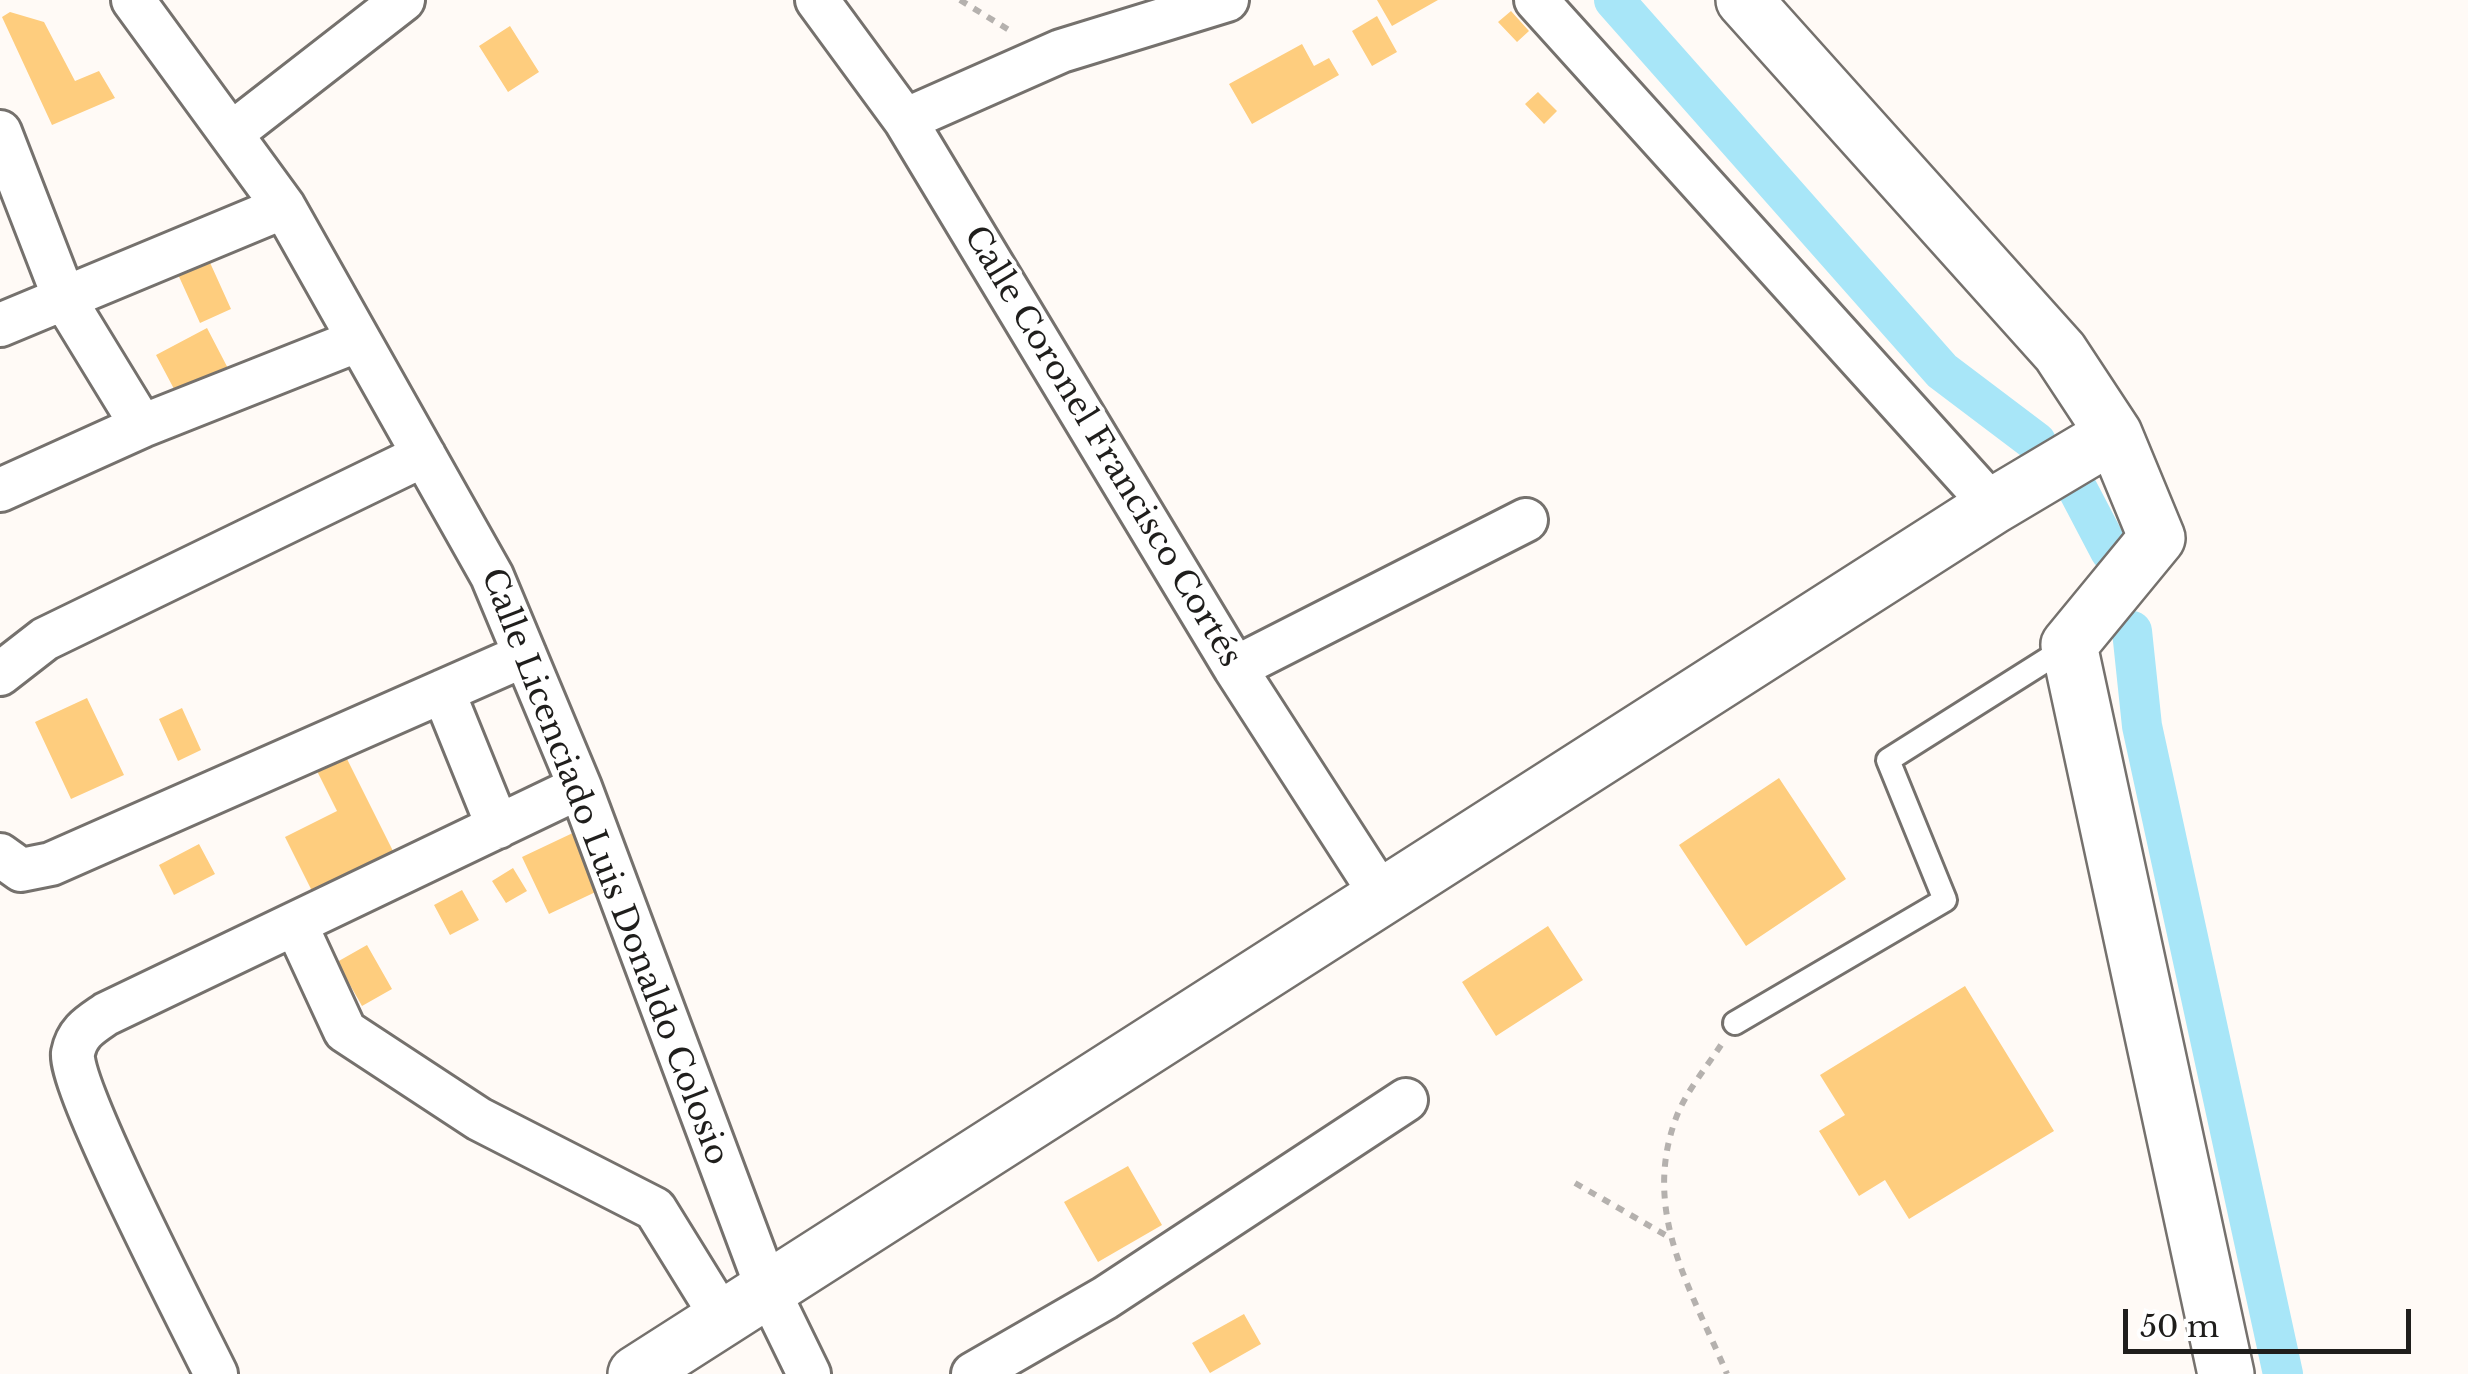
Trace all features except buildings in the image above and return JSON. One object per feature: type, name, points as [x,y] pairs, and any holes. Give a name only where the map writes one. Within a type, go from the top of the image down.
[{"type":"street","name":"Calle Licenciado Luis Donaldo Colosio","points":[[133,0],[284,207],[492,576],[580,787],[767,1288],[809,1374]]},
{"type":"street","points":[[232,133],[402,0]]},
{"type":"street","name":"Calle Coronel Francisco Cortés","points":[[818,0],[904,120],[1235,668],[1382,896]]},
{"type":"street","points":[[904,120],[1062,51],[1227,0]]},
{"type":"street","points":[[1536,0],[1993,506]]},
{"type":"street","points":[[1744,0],[2060,352],[2114,434],[2156,538],[2070,645],[2226,1374]]},
{"type":"street","points":[[0,132],[65,300],[142,426]]},
{"type":"street","points":[[0,325],[284,207]]},
{"type":"street","points":[[0,490],[142,426],[359,340]]},
{"type":"street","points":[[636,1374],[1993,506],[2114,434]]},
{"type":"street","points":[[0,674],[45,639],[424,455]]},
{"type":"street","points":[[1235,668],[1526,520]]},
{"type":"street","points":[[0,855],[21,870],[51,864],[525,654]]},
{"type":"street","points":[[443,690],[498,827]]},
{"type":"street","points":[[216,1374],[94,1121],[72,1057],[81,1030],[106,1014],[580,787]]},
{"type":"street","points":[[296,925],[346,1031],[479,1119],[655,1210],[723,1319]]},
{"type":"street","points":[[972,1374],[1105,1298],[1406,1100]]},
{"type":"lane","points":[[1735,1023],[1944,900],[1888,760],[2070,645]]},
{"type":"path","points":[[1728,1374],[1668,1237],[1662,1171],[1677,1114],[1735,1023]]},
{"type":"path","points":[[1574,1183],[1668,1237]]},
{"type":"waterway","points":[[1614,0],[1942,371],[2036,442]]},
{"type":"waterway","points":[[2078,490],[2110,551]]},
{"type":"waterway","points":[[2132,631],[2142,726],[2283,1374]]}]
